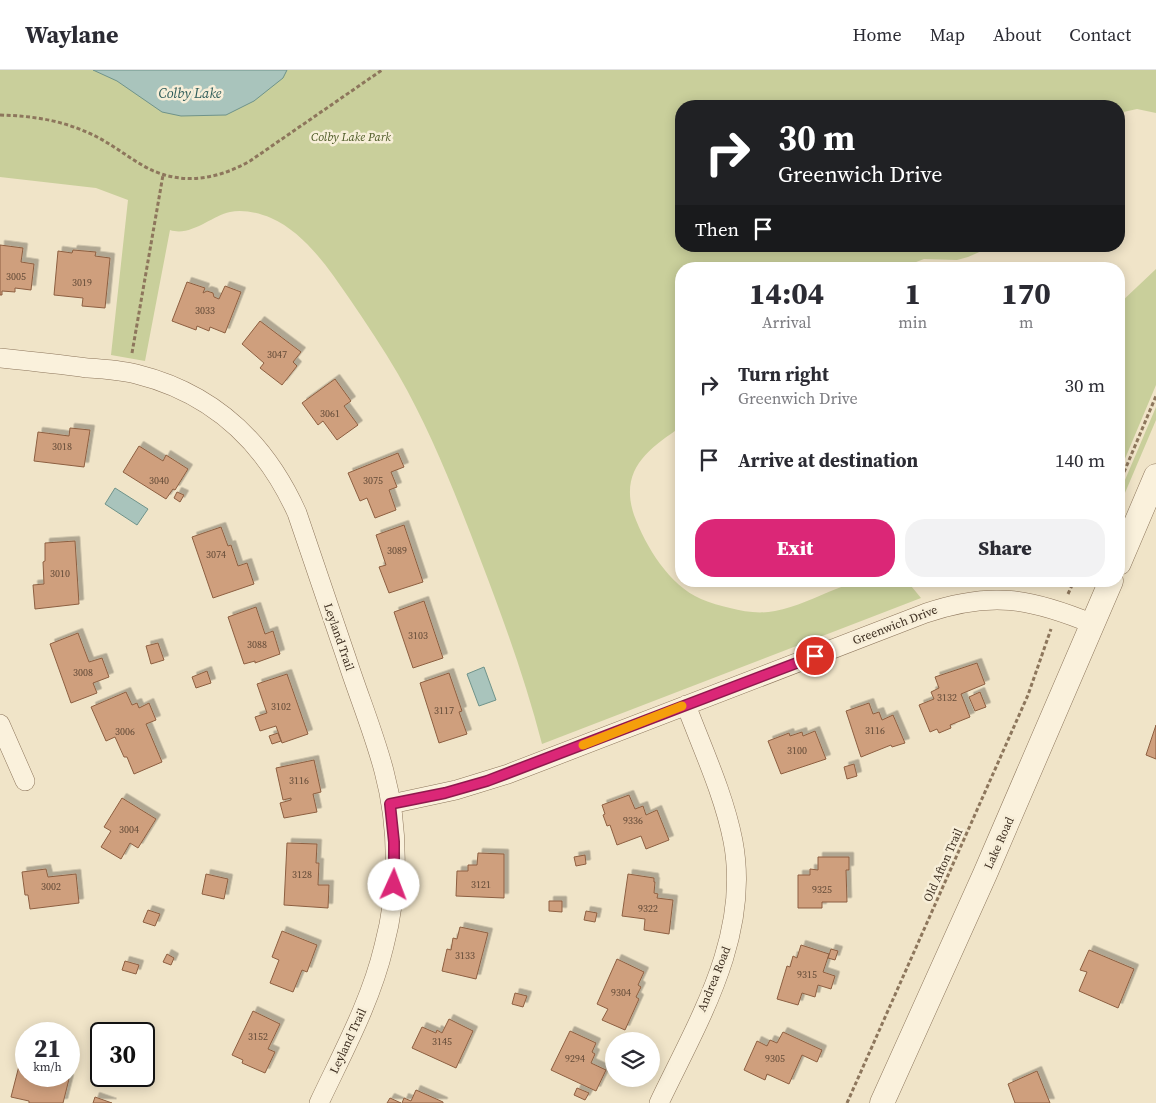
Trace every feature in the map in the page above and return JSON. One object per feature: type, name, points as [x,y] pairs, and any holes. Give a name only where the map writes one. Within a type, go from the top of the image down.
[{"type":"street","name":"Leyland Trail","points":[[0,358],[114,370],[150,378],[180,390],[211,407],[238,428],[260,450],[284,486],[298,518],[383,770],[390,804],[394,842],[392,899],[385,945],[371,988],[319,1103]]},
{"type":"street","points":[[1125,549],[1156,476]]},
{"type":"street","name":"Lake Road","points":[[882,1103],[985,874],[1108,587]]},
{"type":"street","name":"Greenwich Drive","points":[[390,804],[445,793],[487,781],[926,613],[966,601],[1017,600],[1054,609],[1093,624]]},
{"type":"street","name":"Andrea Road","points":[[659,1103],[723,963],[733,926],[736,892],[736,863],[730,827],[686,705]]},
{"type":"street","points":[[0,724],[25,781]]},
{"type":"path","points":[[0,115],[42,118],[66,123],[95,135],[163,176],[184,179],[205,178],[239,167],[382,70]]},
{"type":"path","points":[[132,353],[163,176]]},
{"type":"path","points":[[1125,470],[1156,396]]},
{"type":"path","points":[[1069,591],[1071,587]]},
{"type":"path","name":"Old Afton Trail","points":[[847,1103],[1028,695],[1049,632]]},
{"type":"green space","name":"Colby Lake Park","points":[[0,70],[1156,70],[1156,113],[1137,109],[1125,112],[1125,100],[675,100],[675,252],[979,252],[957,260],[924,259],[916,262],[675,262],[675,431],[658,444],[640,462],[630,485],[630,499],[634,515],[645,540],[660,564],[675,580],[675,587],[682,587],[701,599],[736,609],[769,612],[806,602],[840,587],[912,587],[921,598],[542,744],[522,675],[498,606],[433,442],[392,364],[362,317],[324,264],[305,242],[295,233],[271,218],[246,211],[223,214],[186,231],[170,230],[145,361],[111,355],[128,200],[96,188],[0,177]]},
{"type":"green space","points":[[1156,269],[1156,385],[1125,459],[1125,298]]},
{"type":"green space","points":[[1156,407],[1156,420],[1125,493],[1125,480]]},
{"type":"water","name":"Colby Lake","points":[[93,70],[287,70],[283,78],[254,101],[226,115],[181,116],[162,112],[117,81]]},
{"type":"water","points":[[115,488],[148,509],[137,525],[105,504]]},
{"type":"water","points":[[484,667],[496,700],[479,706],[467,674]]},
{"type":"building","points":[[0,245],[23,248],[21,262],[34,264],[31,290],[15,288],[15,292],[2,291],[2,295],[0,295]]},
{"type":"building","points":[[73,250],[96,252],[95,256],[110,258],[105,308],[82,306],[83,298],[54,295],[58,251],[72,253]]},
{"type":"building","points":[[187,282],[205,288],[203,293],[207,291],[213,293],[214,297],[219,299],[225,286],[241,292],[225,333],[210,327],[209,331],[197,326],[196,330],[172,321]]},
{"type":"building","points":[[260,321],[301,352],[293,362],[297,366],[282,385],[260,368],[264,363],[242,344]]},
{"type":"building","points":[[335,379],[351,401],[344,406],[358,425],[337,440],[323,421],[318,425],[302,403]]},
{"type":"building","points":[[70,428],[90,430],[84,467],[34,461],[38,432],[69,436]]},
{"type":"building","points":[[139,446],[163,461],[166,455],[188,469],[175,490],[173,489],[166,499],[123,472]]},
{"type":"building","points":[[398,453],[404,467],[391,472],[397,487],[389,490],[396,510],[375,518],[367,498],[360,501],[348,473]]},
{"type":"building","points":[[177,492],[184,495],[180,502],[174,498]]},
{"type":"building","points":[[404,525],[423,582],[389,593],[379,567],[386,565],[376,535]]},
{"type":"building","points":[[221,527],[228,546],[231,545],[238,566],[247,563],[254,584],[213,598],[192,537]]},
{"type":"building","points":[[75,541],[79,604],[35,609],[33,585],[44,584],[43,562],[45,561],[45,543]]},
{"type":"building","points":[[424,601],[443,658],[413,668],[394,612]]},
{"type":"building","points":[[256,607],[265,634],[273,631],[280,654],[255,663],[255,661],[244,664],[228,617]]},
{"type":"building","points":[[78,633],[89,662],[102,658],[109,677],[93,683],[97,693],[71,703],[50,644]]},
{"type":"building","points":[[158,643],[164,660],[151,664],[146,646]]},
{"type":"building","points":[[977,663],[985,684],[961,694],[970,717],[950,725],[951,728],[939,733],[937,729],[930,732],[919,705],[934,699],[931,692],[939,688],[935,677]]},
{"type":"building","points":[[207,671],[211,683],[196,688],[192,677]]},
{"type":"building","points":[[449,673],[462,711],[459,712],[467,734],[439,743],[420,683]]},
{"type":"building","points":[[287,674],[308,734],[282,743],[276,726],[260,731],[255,717],[267,713],[257,684]]},
{"type":"building","points":[[126,692],[132,705],[137,703],[139,708],[149,703],[156,720],[146,724],[162,762],[134,774],[127,757],[124,757],[115,737],[106,741],[91,707]]},
{"type":"building","points":[[980,692],[986,707],[975,711],[969,697]]},
{"type":"building","points":[[869,703],[873,714],[879,712],[882,720],[893,715],[905,743],[892,747],[891,745],[861,757],[846,711]]},
{"type":"building","points":[[1156,725],[1156,759],[1146,755]]},
{"type":"building","points":[[815,731],[826,759],[781,774],[768,741],[789,733],[790,736],[802,732],[803,736]]},
{"type":"building","points":[[278,733],[281,741],[272,744],[269,736]]},
{"type":"building","points":[[314,760],[321,792],[313,794],[317,812],[284,818],[280,803],[291,800],[291,798],[283,800],[276,768]]},
{"type":"building","points":[[854,764],[857,776],[847,779],[844,767]]},
{"type":"building","points":[[629,795],[635,809],[643,806],[646,815],[657,810],[669,840],[646,849],[641,836],[617,845],[610,825],[607,826],[602,805]]},
{"type":"building","points":[[122,798],[156,819],[138,848],[130,843],[121,859],[101,847],[111,831],[104,827]]},
{"type":"building","points":[[287,843],[317,844],[316,863],[319,863],[318,885],[329,885],[328,908],[284,905]]},
{"type":"building","points":[[478,853],[504,854],[504,898],[456,896],[457,871],[468,871],[468,865],[477,865]]},
{"type":"building","points":[[585,855],[586,864],[576,866],[574,857]]},
{"type":"building","points":[[818,857],[849,857],[849,870],[846,870],[847,902],[822,902],[822,908],[798,908],[798,875],[810,875],[810,869],[818,870]]},
{"type":"building","points":[[46,869],[48,877],[76,874],[79,903],[30,909],[28,895],[25,895],[22,872]]},
{"type":"building","points":[[206,874],[228,879],[224,899],[202,894]]},
{"type":"building","points":[[628,874],[654,878],[654,893],[658,894],[657,898],[673,900],[669,934],[644,930],[645,919],[622,916]]},
{"type":"building","points":[[549,901],[562,901],[562,912],[549,911]]},
{"type":"building","points":[[148,910],[160,914],[155,926],[143,922]]},
{"type":"building","points":[[586,911],[597,913],[595,922],[584,920]]},
{"type":"building","points":[[460,927],[488,933],[476,979],[442,971],[447,949],[451,950],[453,938],[457,939]]},
{"type":"building","points":[[282,931],[317,945],[307,972],[302,970],[293,992],[270,983],[279,960],[272,957]]},
{"type":"building","points":[[801,945],[829,954],[823,972],[835,976],[831,989],[818,985],[815,997],[802,993],[798,1005],[777,999],[787,966],[790,967],[793,956],[797,958]]},
{"type":"building","points":[[831,949],[838,951],[835,960],[828,958]]},
{"type":"building","points":[[1089,950],[1134,969],[1118,1008],[1079,991],[1087,972],[1080,970]]},
{"type":"building","points":[[167,954],[174,958],[171,965],[163,962]]},
{"type":"building","points":[[617,959],[644,972],[638,985],[641,987],[636,997],[639,999],[625,1030],[602,1020],[608,1009],[597,1004]]},
{"type":"building","points":[[125,961],[139,965],[136,974],[122,970]]},
{"type":"building","points":[[515,993],[527,996],[523,1007],[512,1004]]},
{"type":"building","points":[[253,1011],[280,1024],[268,1049],[275,1052],[265,1073],[242,1063],[243,1060],[232,1055]]},
{"type":"building","points":[[449,1019],[473,1031],[456,1068],[412,1048],[422,1027],[436,1033],[437,1030],[442,1033]]},
{"type":"building","points":[[570,1031],[596,1043],[592,1052],[595,1054],[591,1063],[605,1070],[605,1072],[596,1091],[551,1070]]},
{"type":"building","points":[[783,1032],[822,1050],[817,1062],[802,1055],[789,1084],[767,1074],[765,1080],[744,1070],[757,1041],[767,1046],[770,1040],[777,1043]]},
{"type":"building","points":[[1037,1071],[1050,1103],[1015,1103],[1008,1084]]},
{"type":"building","points":[[15,1081],[15,1087],[67,1087],[63,1103],[29,1103],[29,1101],[11,1097]]},
{"type":"building","points":[[577,1088],[589,1093],[585,1100],[574,1095]]},
{"type":"building","points":[[416,1090],[443,1103],[402,1103],[404,1098],[411,1101]]},
{"type":"building","points":[[95,1097],[112,1103],[93,1103]]},
{"type":"building","points":[[390,1098],[401,1103],[387,1103]]},
{"type":"slow traffic","points":[[583,745],[682,706]]},
{"type":"route","points":[[394,885],[394,842],[390,804],[445,793],[508,774],[815,656]]}]
